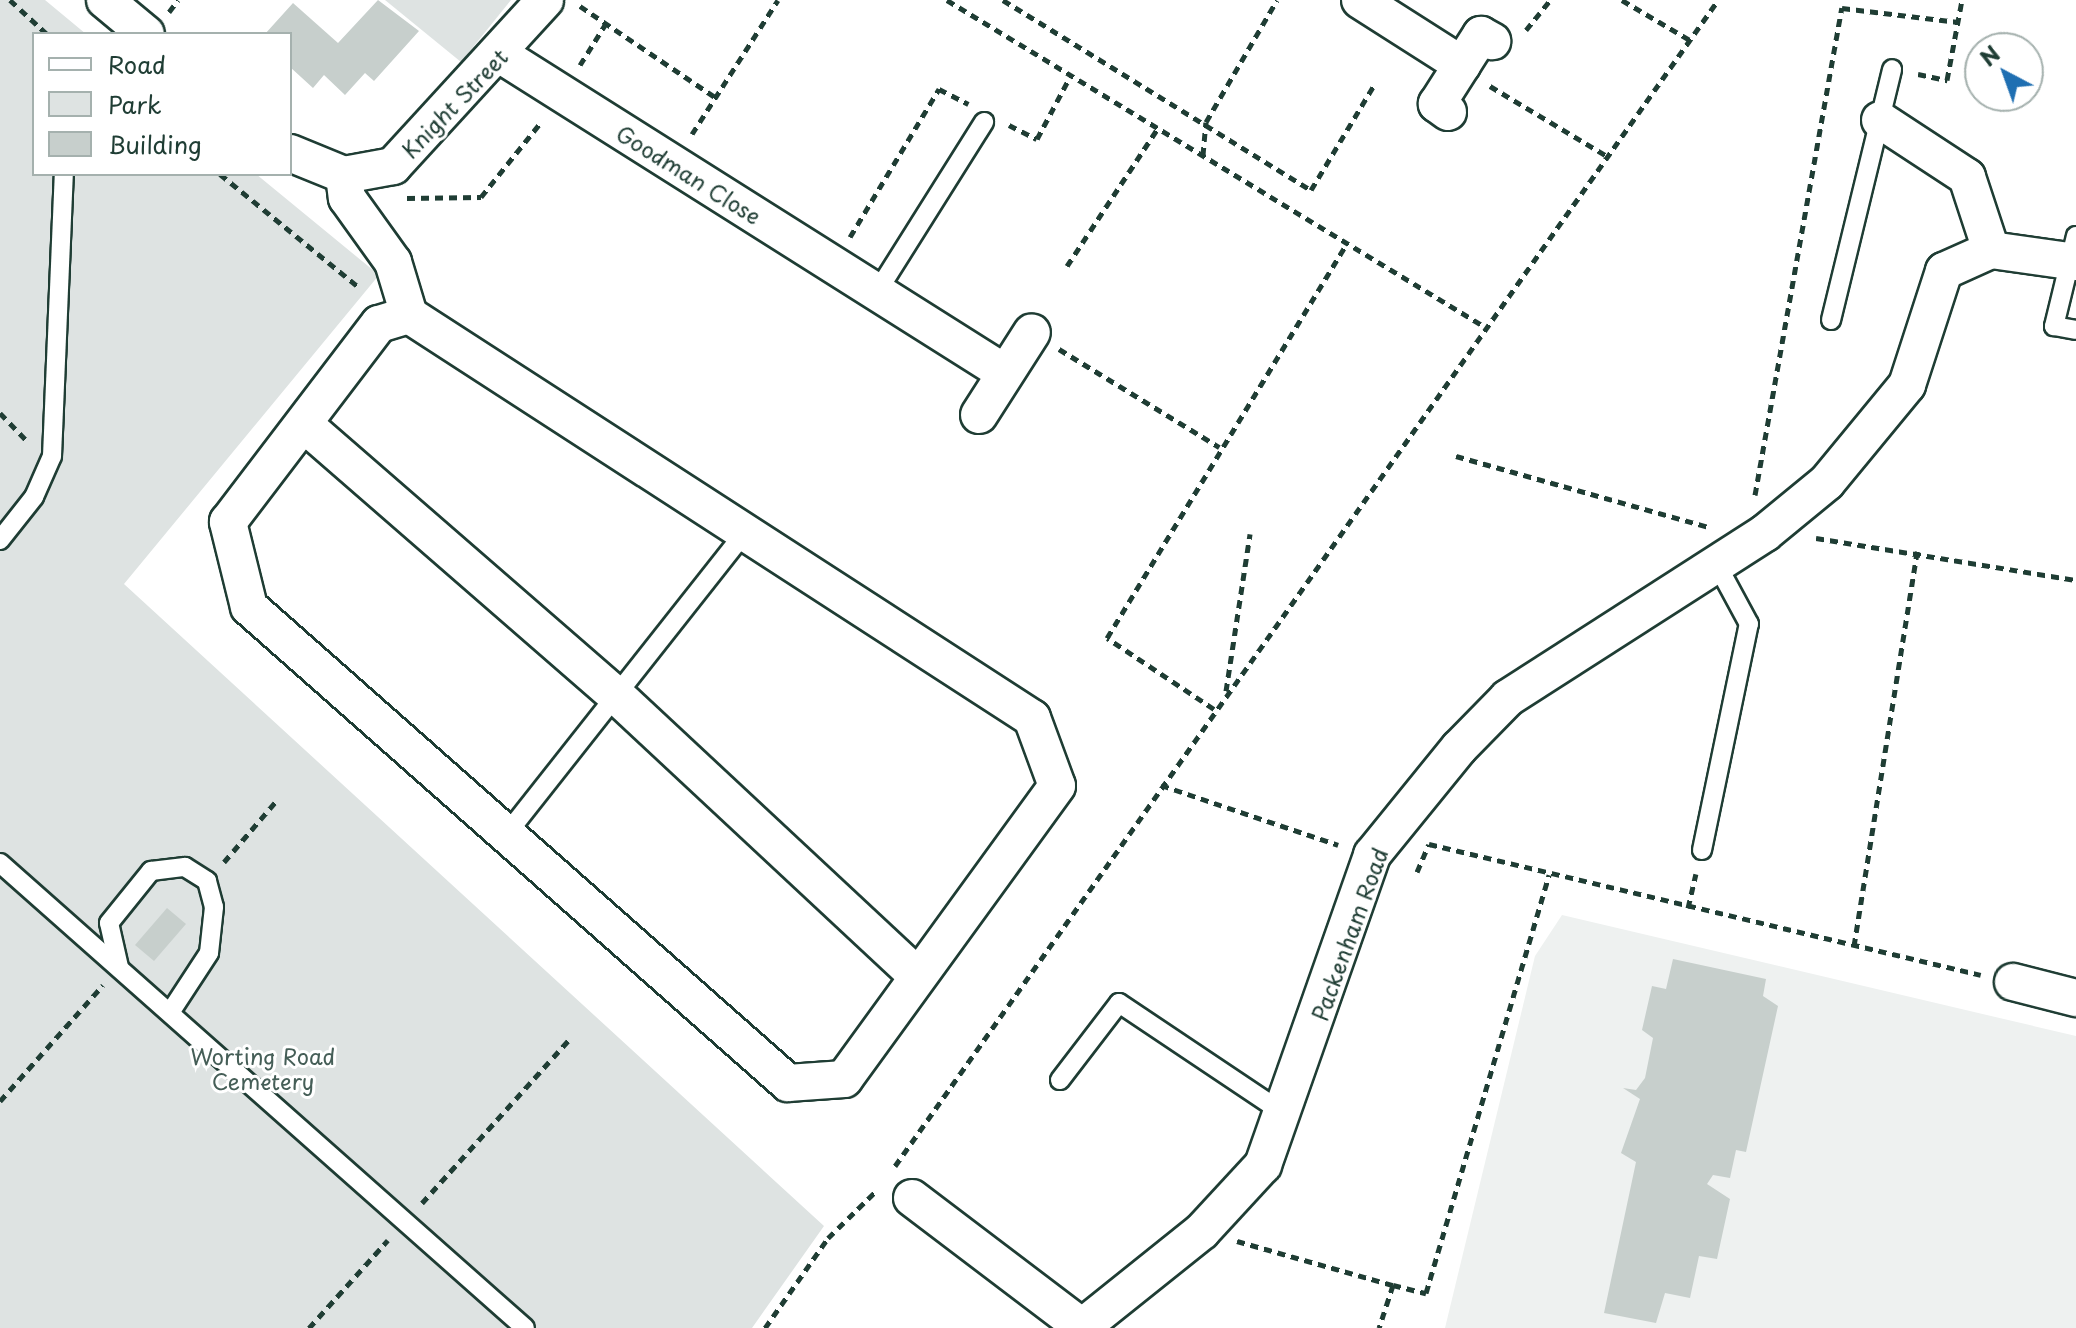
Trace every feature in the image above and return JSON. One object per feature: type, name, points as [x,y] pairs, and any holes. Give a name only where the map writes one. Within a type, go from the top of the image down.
[{"type":"street","points":[[105,0],[144,32]]},
{"type":"street","name":"Knight Street","points":[[345,187],[393,166],[501,55],[545,0]]},
{"type":"street","points":[[1360,0],[1462,65]]},
{"type":"street","points":[[1448,112],[1437,104],[1481,35],[1506,39]]},
{"type":"street","name":"Goodman Close","points":[[501,55],[1005,373]]},
{"type":"street","points":[[1880,120],[1967,177],[1991,250],[2073,253]]},
{"type":"street","points":[[292,154],[345,187],[393,262],[409,315],[1032,718],[1057,786],[844,1079],[788,1083],[249,607],[228,522],[305,425],[379,324],[409,315]]},
{"type":"street","name":"Packenham Road","points":[[912,1198],[1082,1327],[1202,1231],[1263,1165],[1285,1114],[1372,855],[1399,815],[1508,698],[1716,563],[1758,522],[1827,482],[1907,385],[1944,271],[1991,250]]},
{"type":"street","points":[[979,415],[1032,332]]},
{"type":"street","points":[[305,425],[616,695],[917,976]]},
{"type":"street","points":[[2013,982],[2076,998]]},
{"type":"lane","points":[[1831,320],[1892,69]]},
{"type":"lane","points":[[877,292],[984,122]]},
{"type":"lane","points":[[0,540],[34,497],[52,456],[64,176]]},
{"type":"lane","points":[[2073,253],[2054,326],[2076,330]]},
{"type":"lane","points":[[505,836],[744,533]]},
{"type":"lane","points":[[1702,850],[1749,624],[1716,563]]},
{"type":"lane","points":[[0,863],[171,1011],[525,1328]]},
{"type":"lane","points":[[119,967],[109,923],[151,871],[185,867],[207,881],[214,907],[209,953],[171,1011]]},
{"type":"lane","points":[[1060,1080],[1119,1003],[1285,1114]]},
{"type":"path","points":[[10,0],[45,32]]},
{"type":"path","points":[[571,0],[715,97]]},
{"type":"path","points":[[674,162],[778,0]]},
{"type":"path","points":[[947,0],[1485,327]]},
{"type":"path","points":[[1003,0],[1206,122],[1311,190],[1374,85]]},
{"type":"path","points":[[1203,155],[1206,122],[1277,0]]},
{"type":"path","points":[[1506,39],[1550,0]]},
{"type":"path","points":[[1622,0],[1690,40]]},
{"type":"path","points":[[765,1328],[828,1238],[880,1188],[1214,709],[1718,0]]},
{"type":"path","points":[[1892,69],[1947,80],[1962,0]]},
{"type":"path","points":[[1958,22],[1842,8],[1758,522],[2076,580]]},
{"type":"path","points":[[345,187],[481,197],[561,94],[605,25]]},
{"type":"path","points":[[1037,139],[1071,75]]},
{"type":"path","points":[[1490,86],[1607,156]]},
{"type":"path","points":[[833,264],[939,89],[960,100]]},
{"type":"path","points":[[1067,266],[1158,128]]},
{"type":"path","points":[[222,176],[360,288]]},
{"type":"path","points":[[1214,709],[1107,638],[1219,447],[1347,243]]},
{"type":"path","points":[[1032,332],[1219,447]]},
{"type":"path","points":[[1456,456],[1728,533],[1716,563]]},
{"type":"path","points":[[1226,692],[1250,534]]},
{"type":"path","points":[[1854,946],[1917,551]]},
{"type":"path","points":[[1161,785],[1355,850]]},
{"type":"path","points":[[207,881],[278,799]]},
{"type":"path","points":[[1417,872],[1429,844],[1688,908],[2013,982]]},
{"type":"path","points":[[1688,908],[1702,850]]},
{"type":"path","points":[[1202,1231],[1426,1293],[1549,875]]},
{"type":"path","points":[[0,1101],[119,967]]},
{"type":"path","points":[[309,1328],[569,1040]]},
{"type":"path","points":[[1379,1328],[1393,1285]]},
{"type":"shaded area","points":[[1562,915],[2076,1036],[2076,1328],[1445,1328],[1535,956]]},
{"type":"green space","name":"Worting Road Cemetery","points":[[0,0],[45,0],[84,32],[32,32],[32,176],[258,176],[379,275],[124,584],[824,1226],[752,1328],[0,1328]]},
{"type":"green space","points":[[385,0],[511,0],[461,62]]},
{"type":"building","points":[[378,0],[419,31],[374,81],[365,73],[345,95],[324,75],[313,88],[292,69],[292,32],[267,32],[293,3],[338,43]]},
{"type":"building","points":[[167,908],[186,924],[154,961],[135,945]]},
{"type":"building","points":[[1673,959],[1766,979],[1763,996],[1778,1006],[1746,1152],[1736,1150],[1730,1178],[1713,1175],[1707,1184],[1730,1199],[1717,1259],[1699,1256],[1690,1298],[1665,1293],[1656,1323],[1604,1313],[1636,1162],[1621,1153],[1640,1099],[1623,1088],[1636,1090],[1645,1078],[1653,1038],[1642,1030],[1652,986],[1666,989]]}]
